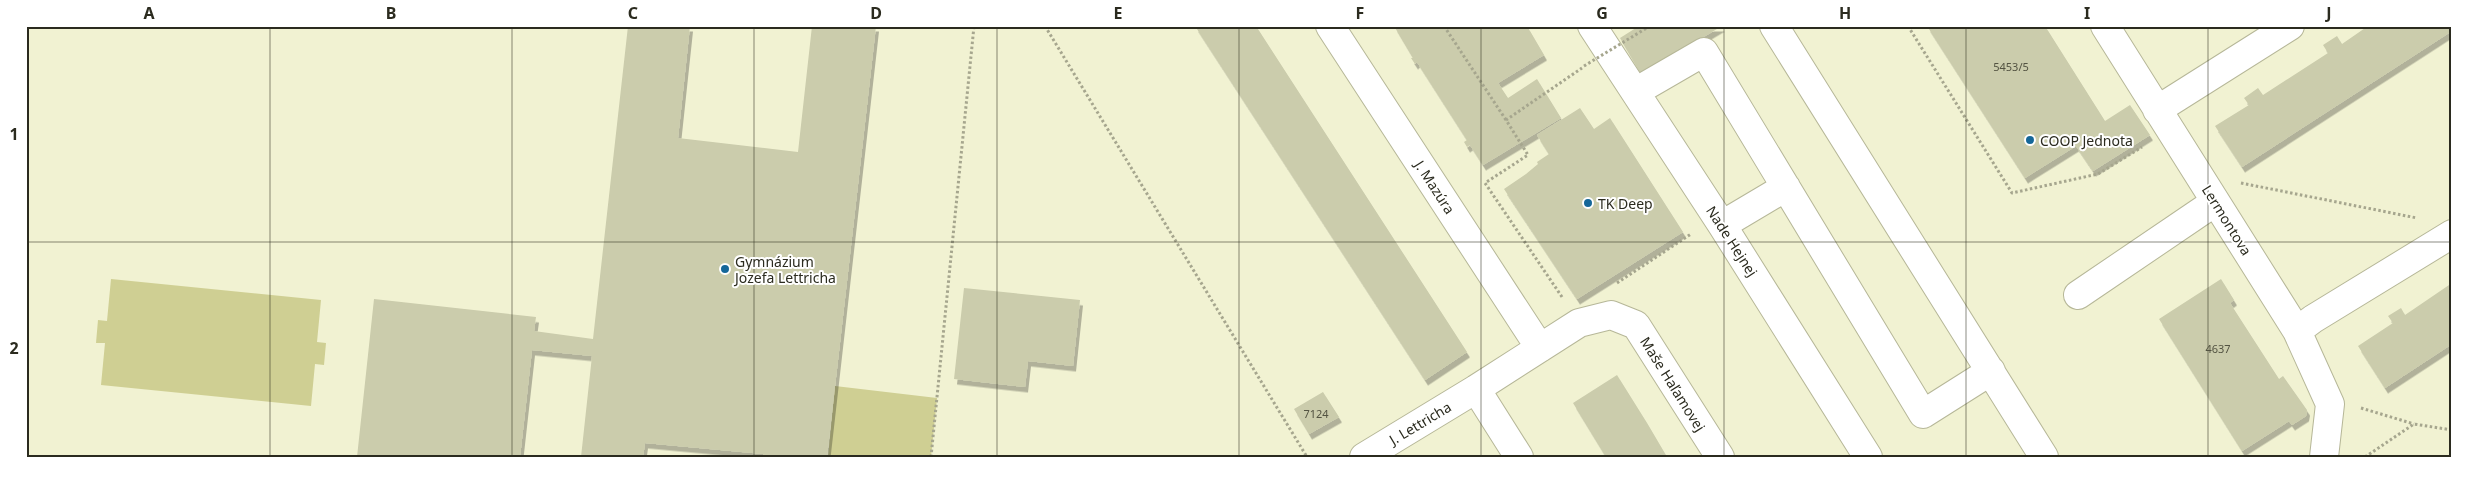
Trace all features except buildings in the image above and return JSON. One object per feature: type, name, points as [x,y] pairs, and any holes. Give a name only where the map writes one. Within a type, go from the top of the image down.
[{"type":"street","name":"J. Mazúra","points":[[1330,26],[1540,348]]},
{"type":"street","name":"Nade Hejnej","points":[[1592,26],[1722,225],[1868,457]]},
{"type":"street","points":[[1774,26],[1991,371],[2035,450]]},
{"type":"street","name":"Lermontova","points":[[2105,26],[2297,331],[2330,404],[2324,457]]},
{"type":"street","points":[[2163,120],[2290,26]]},
{"type":"street","points":[[1635,92],[1704,52],[1923,414],[1991,371]]},
{"type":"street","points":[[1722,225],[1786,187]]},
{"type":"street","points":[[2078,295],[2215,202]]},
{"type":"street","points":[[2297,331],[2313,319],[2452,234]]},
{"type":"street","name":"Maše Haľamovej","points":[[1540,348],[1579,323],[1610,314],[1636,325],[1720,457]]},
{"type":"street","name":"J. Lettricha","points":[[1364,457],[1540,348]]},
{"type":"street","points":[[1476,389],[1519,457]]},
{"type":"path","points":[[931,457],[974,26]]},
{"type":"path","points":[[1045,26],[1307,457]]},
{"type":"path","points":[[1444,26],[1528,155],[1485,183],[1579,323]]},
{"type":"path","points":[[1506,120],[1584,66],[1650,26]]},
{"type":"path","points":[[1908,26],[2012,193],[2098,174],[2163,120]]},
{"type":"path","points":[[2238,182],[2423,219]]},
{"type":"path","points":[[1632,275],[1694,232],[1691,227]]},
{"type":"path","points":[[2358,407],[2414,424],[2452,430]]},
{"type":"path","points":[[2365,457],[2414,424]]},
{"type":"green space","points":[[111,279],[321,300],[317,342],[326,343],[324,365],[315,364],[311,406],[101,385],[105,343],[96,343],[98,320],[107,321]]},
{"type":"green space","points":[[835,386],[937,398],[931,457],[828,457]]},
{"type":"place","name":"COOP Jednota","points":[[2030,140]]},
{"type":"place","name":"TK Deep","points":[[1588,203]]},
{"type":"place","name":"Gymnázium Jozefa Lettricha","points":[[725,269]]}]
